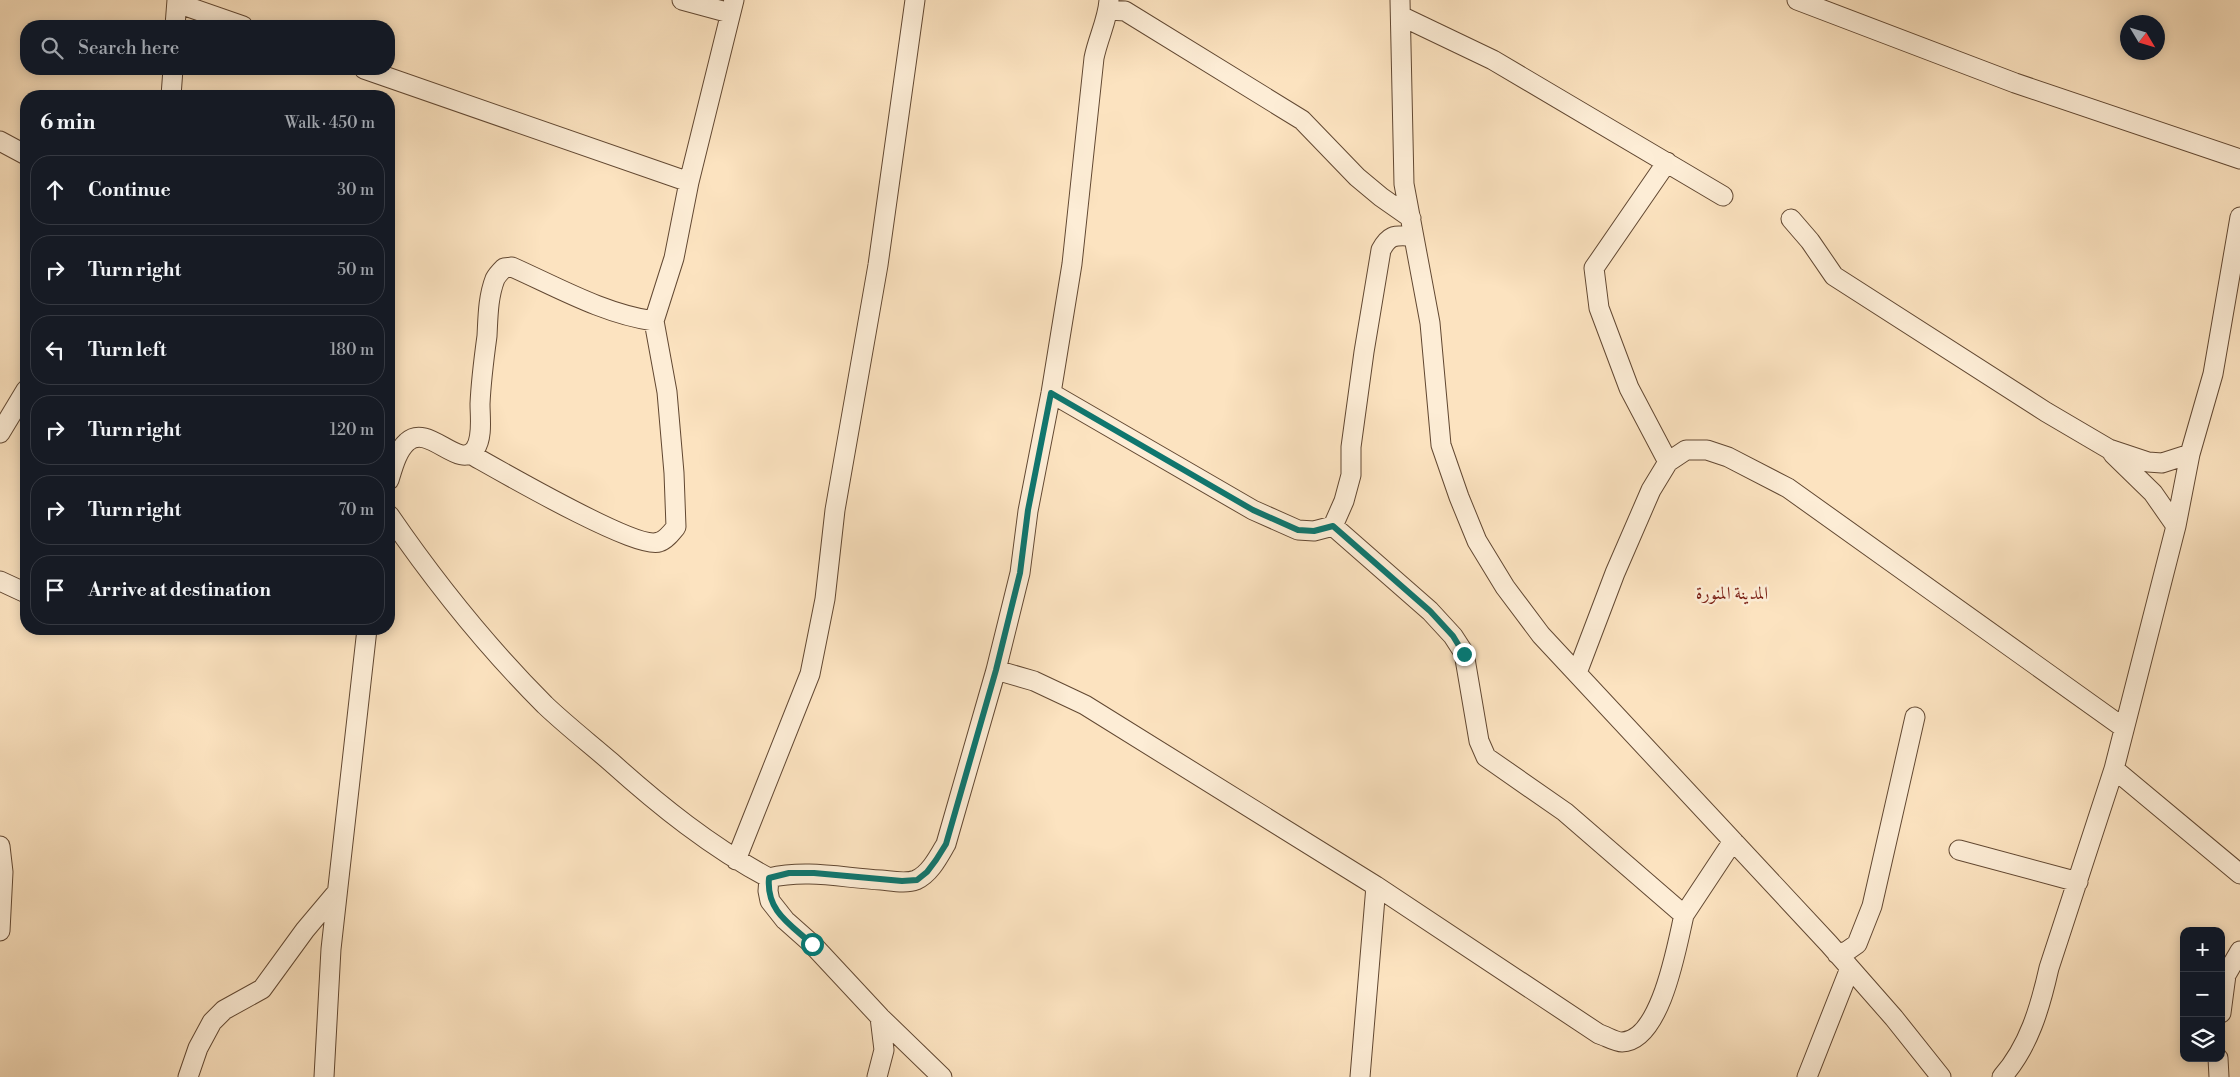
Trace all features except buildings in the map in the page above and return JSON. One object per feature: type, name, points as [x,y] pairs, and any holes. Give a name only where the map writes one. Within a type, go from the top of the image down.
[{"type":"street","points":[[395,464],[399,453],[408,441],[417,437],[430,439],[461,455],[470,454],[534,490],[617,531],[649,543],[659,542],[676,527],[674,473],[667,392],[654,320],[674,258],[689,182],[732,6],[682,0]]},
{"type":"street","points":[[736,860],[810,674],[824,599],[836,500],[878,265],[915,0]]},
{"type":"street","points":[[1797,0],[2015,83],[2240,159]]},
{"type":"street","points":[[176,20],[177,2],[226,20]]},
{"type":"street","points":[[395,523],[447,594],[492,648],[546,705],[691,830],[736,860],[769,878],[789,873],[814,873],[902,881],[917,880],[927,872],[946,844],[996,670],[1020,573],[1028,510],[1051,393],[1072,264],[1094,58],[1097,40],[1109,5],[1125,12],[1302,120],[1357,176],[1412,227]]},
{"type":"street","points":[[1400,8],[1404,184],[1430,323],[1441,445],[1477,541],[1506,587],[1541,635],[1850,968],[1894,1018],[1941,1077]]},
{"type":"street","points":[[1400,8],[1493,60],[1723,196]]},
{"type":"street","points":[[171,90],[173,75]]},
{"type":"street","points":[[381,75],[689,182]]},
{"type":"street","points":[[0,142],[20,152]]},
{"type":"street","points":[[1667,162],[1594,268],[1600,308],[1629,388],[1668,462]]},
{"type":"street","points":[[2002,1077],[2010,1068],[2030,1034],[2042,999],[2049,968],[2114,769],[2176,526],[2190,454],[2213,374],[2240,218]]},
{"type":"street","points":[[1791,219],[1810,241],[1834,276],[2046,412],[2109,449],[2148,462],[2162,463],[2190,454]]},
{"type":"street","points":[[1333,526],[1344,501],[1351,475],[1351,447],[1381,250],[1386,240],[1412,227]]},
{"type":"street","points":[[470,454],[476,448],[479,435],[480,402],[490,299],[496,278],[504,268],[512,268],[603,308],[639,319],[654,320]]},
{"type":"street","points":[[1051,393],[1253,510],[1298,530],[1314,531],[1333,526]]},
{"type":"street","points":[[0,433],[20,400]]},
{"type":"street","points":[[2109,449],[2152,493],[2176,526]]},
{"type":"street","points":[[1577,673],[1615,573],[1647,498],[1668,462],[1686,450],[1707,450],[1728,458],[1788,488],[2124,728]]},
{"type":"street","points":[[1333,526],[1430,611],[1453,636],[1464,654],[1479,741],[1486,757],[1565,812],[1684,915]]},
{"type":"street","points":[[0,581],[20,590]]},
{"type":"street","points":[[324,1077],[337,892],[366,635]]},
{"type":"street","points":[[996,670],[1034,681],[1086,705],[1376,886],[1600,1034],[1622,1042],[1642,1034],[1655,1014],[1667,986],[1684,915],[1733,841]]},
{"type":"street","points":[[1837,954],[1848,951],[1857,944],[1872,906],[1915,717]]},
{"type":"street","points":[[2114,769],[2240,874]]},
{"type":"street","points":[[0,846],[4,872],[0,931]]},
{"type":"street","points":[[1959,850],[2078,882]]},
{"type":"street","points":[[769,878],[768,891],[770,901],[785,920],[812,944],[880,1017],[942,1077]]},
{"type":"street","points":[[1360,1077],[1376,886]]},
{"type":"street","points":[[188,1077],[198,1048],[212,1022],[224,1010],[262,989],[305,930],[337,892]]},
{"type":"street","points":[[2225,983],[2226,975],[2240,951]]},
{"type":"street","points":[[1807,1077],[1850,968]]},
{"type":"street","points":[[877,1077],[884,1050],[880,1017]]},
{"type":"street","points":[[2218,1062],[2219,1077]]},
{"type":"district","name":"المدينة المنورة","points":[[1732,593]]},
{"type":"route","points":[[812,944],[785,920],[770,901],[768,891],[769,878],[789,873],[814,873],[864,879],[917,880],[927,872],[946,844],[966,781],[1020,573],[1028,510],[1051,393],[1253,510],[1298,530],[1314,531],[1333,526],[1430,611],[1453,636],[1464,654]]}]
